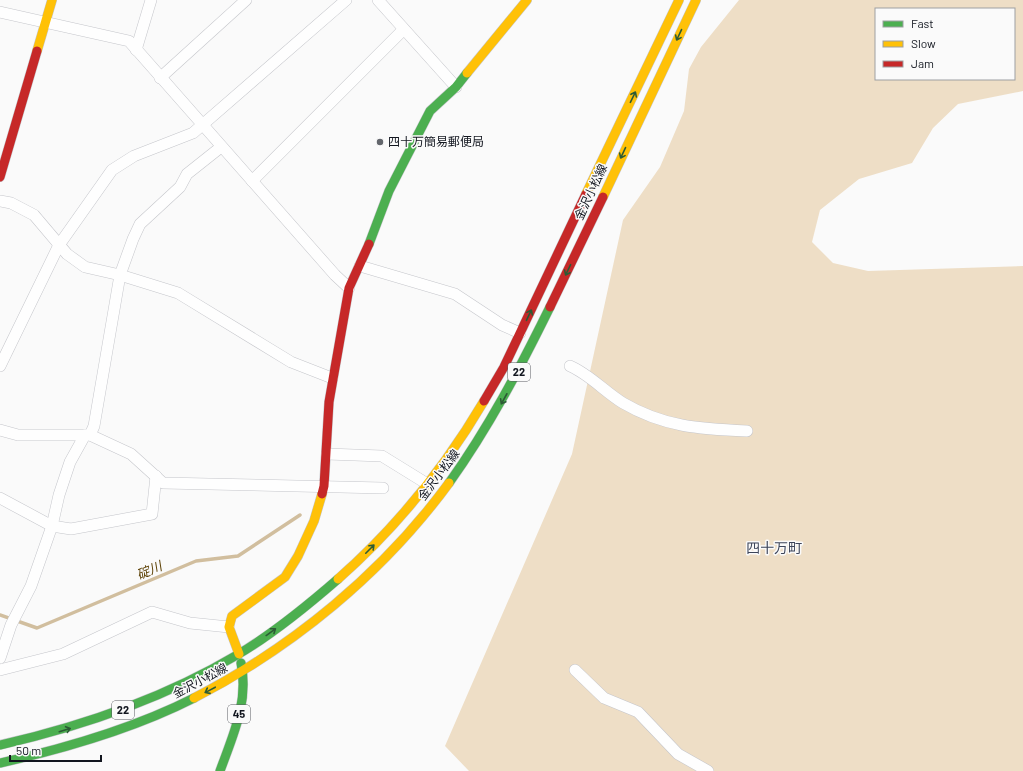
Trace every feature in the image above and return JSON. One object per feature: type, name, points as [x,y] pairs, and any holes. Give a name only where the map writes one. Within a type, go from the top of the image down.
[{"type":"main road","points":[[0,177],[52,0]]},
{"type":"main road","points":[[238,654],[229,626],[235,612],[277,585],[291,568],[314,521],[324,486],[329,402],[332,378],[350,288],[389,191],[430,111],[456,87],[527,0]]},
{"type":"main road","name":"金沢小松線","points":[[0,745],[54,733],[130,707],[204,674],[238,654],[295,614],[366,554],[397,522],[429,485],[482,406],[504,367],[679,0]]},
{"type":"main road","name":"金沢小松線","points":[[0,763],[62,748],[137,724],[187,702],[244,671],[310,624],[376,565],[429,509],[470,454],[517,375],[696,0]]},
{"type":"main road","name":"45","points":[[220,771],[244,695],[244,671],[238,654]]},
{"type":"street","points":[[136,50],[150,0]]},
{"type":"street","points":[[160,78],[246,0]]},
{"type":"street","points":[[0,366],[59,245],[112,170],[134,156],[193,133],[203,126],[346,0]]},
{"type":"street","points":[[378,0],[403,30],[456,87]]},
{"type":"street","points":[[0,12],[129,41],[334,275],[350,288]]},
{"type":"street","points":[[252,181],[403,30]]},
{"type":"street","points":[[0,658],[11,625],[31,586],[52,526],[59,495],[70,462],[94,426],[120,275],[140,224],[180,187],[187,174],[222,147]]},
{"type":"street","points":[[0,201],[11,203],[34,215],[59,245],[86,267],[120,275],[178,293],[292,362],[332,378]]},
{"type":"street","points":[[360,266],[455,294],[502,325],[520,333]]},
{"type":"street","points":[[570,366],[623,403],[666,423],[704,430],[747,431]]},
{"type":"street","points":[[0,430],[18,435],[88,435],[131,454],[164,483],[383,488]]},
{"type":"street","points":[[327,454],[382,456],[429,485]]},
{"type":"street","points":[[0,498],[52,526],[71,529],[152,514],[156,476]]},
{"type":"street","points":[[0,670],[63,654],[152,612],[190,623],[229,626]]},
{"type":"street","points":[[576,670],[604,698],[638,712],[678,754],[708,771]]},
{"type":"shaded area","points":[[739,0],[1023,0],[1023,91],[958,104],[933,128],[912,163],[859,179],[820,210],[812,242],[833,263],[868,271],[1023,266],[1023,771],[469,771],[445,746],[572,454],[623,220],[660,167],[684,111],[689,69],[701,47]]},
{"type":"waterway","name":"碇川","points":[[0,615],[37,628],[196,561],[238,556],[300,515]]},
{"type":"traffic: fast","points":[[369,244],[389,191],[430,111],[456,87],[467,73]]},
{"type":"traffic: fast","points":[[449,483],[491,419],[550,307]]},
{"type":"traffic: fast","points":[[0,745],[92,720],[151,698],[209,671],[277,629],[338,579]]},
{"type":"traffic: fast","points":[[220,771],[234,731],[241,705],[243,691],[241,663]]},
{"type":"traffic: fast","points":[[0,763],[75,744],[123,728],[194,698]]},
{"type":"traffic: slow","points":[[37,51],[52,0]]},
{"type":"traffic: slow","points":[[467,73],[527,0]]},
{"type":"traffic: slow","points":[[586,194],[679,0]]},
{"type":"traffic: slow","points":[[603,197],[696,0]]},
{"type":"traffic: slow","points":[[338,579],[400,518],[453,450],[484,401]]},
{"type":"traffic: slow","points":[[194,698],[231,678],[266,656],[334,605],[395,547],[423,516],[449,483]]},
{"type":"traffic: slow","points":[[239,654],[229,627],[232,616],[285,577],[298,556],[314,521],[322,494]]},
{"type":"traffic: jam","points":[[0,177],[37,51]]},
{"type":"traffic: jam","points":[[484,401],[504,367],[586,194]]},
{"type":"traffic: jam","points":[[550,307],[603,197]]},
{"type":"traffic: jam","points":[[322,494],[324,486],[329,402],[349,288],[369,244]]},
{"type":"place","name":"四十万簡易郵便局","points":[[380,142]]},
{"type":"district","name":"四十万町","points":[[774,548]]}]
